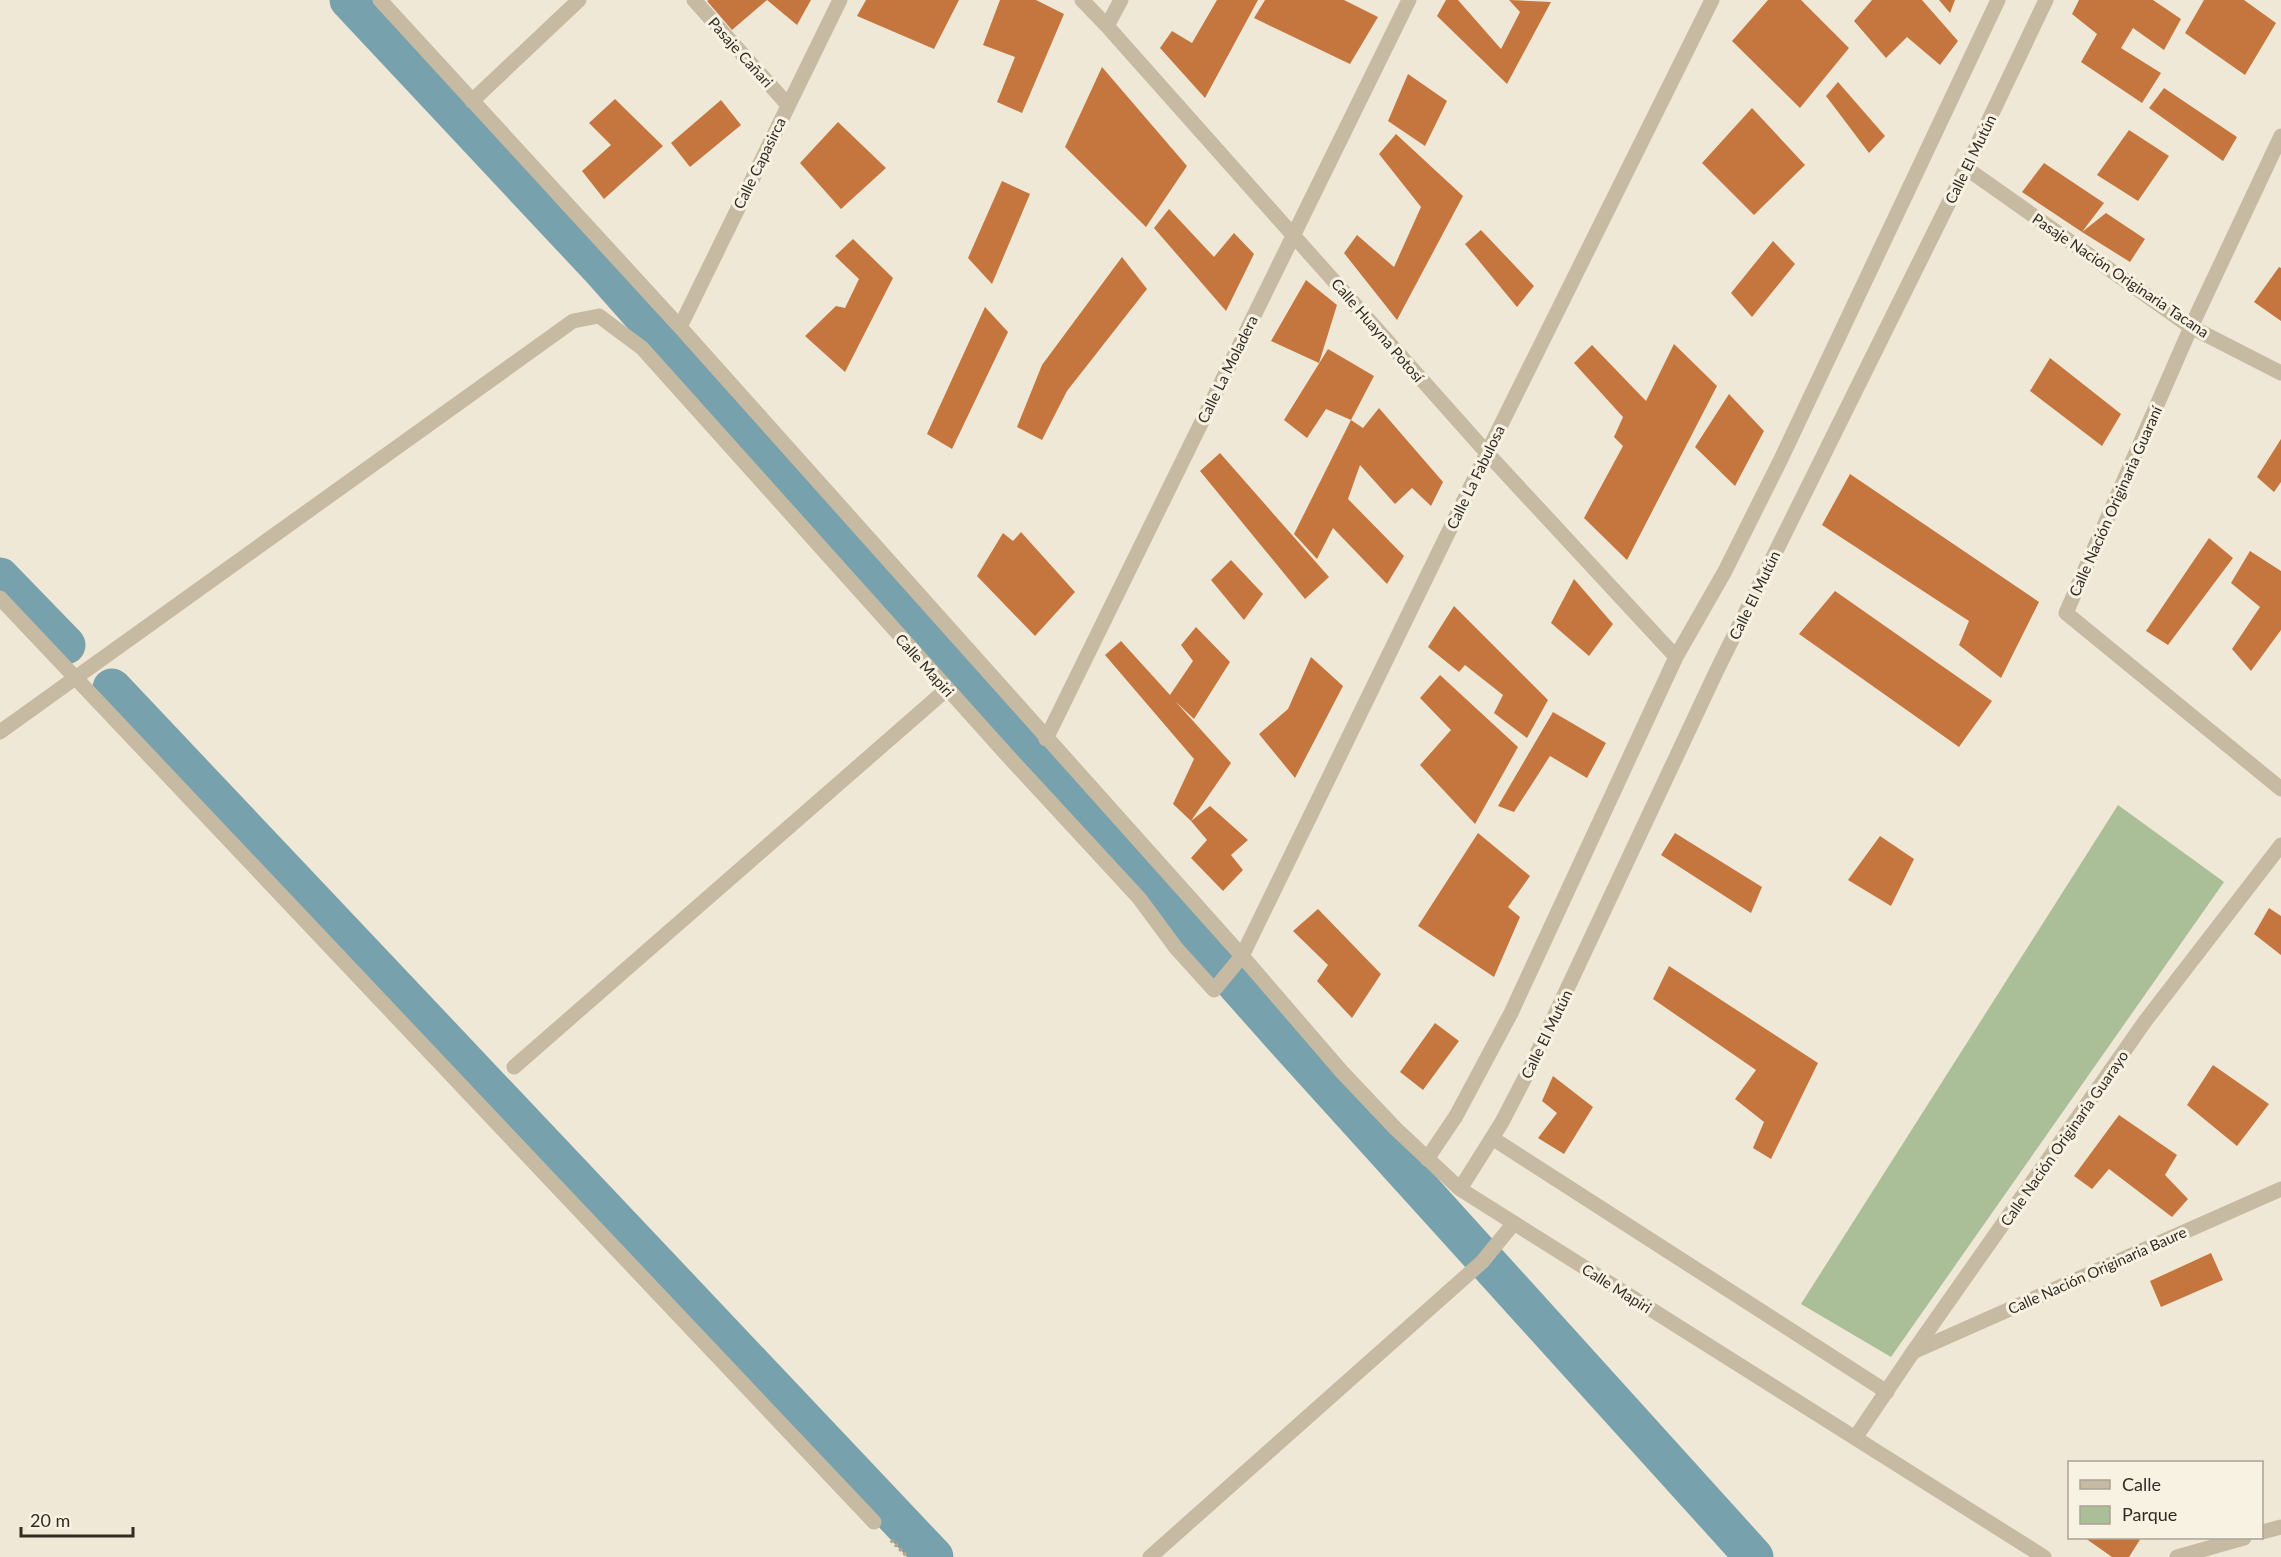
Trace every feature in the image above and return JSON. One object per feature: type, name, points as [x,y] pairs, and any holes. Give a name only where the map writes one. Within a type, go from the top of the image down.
[{"type":"street","name":"Calle Mapiri","points":[[380,0],[680,327],[1242,956],[1342,1072],[1427,1159],[1460,1189],[2044,1557]]},
{"type":"street","points":[[472,101],[579,0]]},
{"type":"street","name":"Pasaje Cañari","points":[[694,0],[788,105]]},
{"type":"street","name":"Calle Capasirca","points":[[680,327],[840,0]]},
{"type":"street","name":"Calle Huayna Potosí","points":[[1082,0],[1487,453],[1676,657]]},
{"type":"street","points":[[1107,26],[1121,0]]},
{"type":"street","name":"Calle La Moladera","points":[[1046,739],[1409,0]]},
{"type":"street","name":"Calle La Fabulosa","points":[[1242,956],[1487,453],[1712,0]]},
{"type":"street","points":[[1427,1159],[1456,1116],[1511,1013],[1676,657],[1725,571],[1776,469],[1998,0]]},
{"type":"street","name":"Calle El Mutún","points":[[1460,1189],[1492,1138],[1530,1068],[1717,670],[1966,168],[2046,0]]},
{"type":"street","name":"Calle Nación Originaria Guaraní","points":[[2281,136],[2191,327],[2066,613],[2281,789]]},
{"type":"street","name":"Pasaje Nación Originaria Tacana","points":[[1966,168],[2191,327],[2281,373]]},
{"type":"street","name":"Calle Mapiri","points":[[75,678],[573,321],[599,316],[642,348],[947,689],[1139,898],[1176,948],[1214,990],[1242,956]]},
{"type":"street","points":[[0,598],[874,1522]]},
{"type":"street","points":[[0,732],[75,678]]},
{"type":"street","points":[[514,1067],[947,689]]},
{"type":"street","name":"Calle Nación Originaria Guarayo","points":[[1856,1438],[1913,1352],[2146,1020],[2281,845]]},
{"type":"street","points":[[1492,1138],[1887,1392]]},
{"type":"street","name":"Calle Nación Originaria Baure","points":[[1913,1352],[2281,1189]]},
{"type":"street","points":[[1150,1557],[1482,1262],[1514,1223]]},
{"type":"street","points":[[2263,1532],[2281,1527]]},
{"type":"street","points":[[2177,1557],[2240,1539]]},
{"type":"green space","points":[[2118,805],[2224,882],[1891,1357],[1801,1304]]},
{"type":"building","points":[[767,0],[732,30],[707,1]]},
{"type":"building","points":[[767,0],[811,0],[797,25]]},
{"type":"building","points":[[866,0],[959,0],[934,49],[857,16]]},
{"type":"building","points":[[1000,0],[1036,0],[1064,14],[1022,113],[997,102],[1015,57],[983,45]]},
{"type":"building","points":[[1217,0],[1258,0],[1205,98],[1160,48],[1172,31],[1192,43]]},
{"type":"building","points":[[1265,0],[1344,0],[1378,17],[1350,64],[1254,18]]},
{"type":"building","points":[[1446,0],[1458,0],[1501,49],[1520,12],[1509,0],[1551,2],[1507,84],[1437,16]]},
{"type":"building","points":[[1768,0],[1801,0],[1849,48],[1800,108],[1732,41]]},
{"type":"building","points":[[1872,0],[1922,0],[1958,41],[1940,65],[1907,37],[1886,58],[1854,21]]},
{"type":"building","points":[[1939,0],[1955,0],[1950,13]]},
{"type":"building","points":[[2079,0],[2153,0],[2181,19],[2164,50],[2133,28],[2121,48],[2161,73],[2142,103],[2081,62],[2097,34],[2072,14]]},
{"type":"building","points":[[2204,0],[2244,0],[2276,23],[2245,75],[2185,33]]},
{"type":"building","points":[[1102,67],[1187,166],[1146,227],[1065,147]]},
{"type":"building","points":[[1408,74],[1447,101],[1425,146],[1388,121]]},
{"type":"building","points":[[1838,82],[1885,136],[1869,153],[1826,96]]},
{"type":"building","points":[[2164,88],[2237,137],[2223,161],[2149,108]]},
{"type":"building","points":[[615,99],[663,146],[604,199],[582,171],[611,145],[589,123]]},
{"type":"building","points":[[721,100],[741,125],[690,167],[671,143]]},
{"type":"building","points":[[1752,108],[1805,165],[1754,215],[1702,163]]},
{"type":"building","points":[[838,122],[886,168],[841,209],[800,163]]},
{"type":"building","points":[[2129,130],[2169,156],[2138,201],[2097,175]]},
{"type":"building","points":[[1396,134],[1463,196],[1397,320],[1344,253],[1357,235],[1394,267],[1421,207],[1379,154]]},
{"type":"building","points":[[2044,163],[2104,203],[2082,232],[2022,192]]},
{"type":"building","points":[[1002,181],[1030,194],[992,284],[968,258]]},
{"type":"building","points":[[1169,209],[1214,257],[1234,233],[1254,254],[1226,311],[1154,228]]},
{"type":"building","points":[[2106,213],[2145,239],[2130,262],[2082,232]]},
{"type":"building","points":[[1481,230],[1534,286],[1517,307],[1465,244]]},
{"type":"building","points":[[853,239],[893,278],[845,372],[805,336],[836,306],[845,308],[859,279],[835,256]]},
{"type":"building","points":[[1773,241],[1795,264],[1752,317],[1731,293]]},
{"type":"building","points":[[1122,257],[1147,289],[1067,391],[1042,440],[1017,427],[1042,365]]},
{"type":"building","points":[[2279,267],[2281,268],[2281,321],[2254,302]]},
{"type":"building","points":[[1306,280],[1337,305],[1319,363],[1271,341]]},
{"type":"building","points":[[985,307],[1008,332],[952,449],[927,434]]},
{"type":"building","points":[[1674,344],[1717,386],[1627,560],[1584,518],[1623,446],[1614,437],[1623,417],[1574,363],[1592,345],[1646,401]]},
{"type":"building","points":[[1328,349],[1374,376],[1351,420],[1326,409],[1307,438],[1284,420]]},
{"type":"building","points":[[2050,358],[2121,414],[2102,446],[2030,391]]},
{"type":"building","points":[[1729,394],[1764,431],[1735,486],[1695,447]]},
{"type":"building","points":[[1379,408],[1443,482],[1431,506],[1412,488],[1395,504],[1360,465],[1348,499],[1404,556],[1387,584],[1333,528],[1317,559],[1294,534],[1351,420],[1363,428]]},
{"type":"building","points":[[2281,439],[2281,482],[2274,492],[2257,477]]},
{"type":"building","points":[[1220,453],[1329,577],[1305,599],[1200,471]]},
{"type":"building","points":[[1850,474],[2039,602],[2001,678],[1959,645],[1969,621],[1822,525]]},
{"type":"building","points":[[1021,532],[1075,592],[1035,636],[977,576],[1003,533],[1013,541]]},
{"type":"building","points":[[2209,538],[2233,558],[2168,645],[2146,631]]},
{"type":"building","points":[[2250,551],[2281,571],[2281,630],[2251,671],[2232,649],[2260,607],[2231,583]]},
{"type":"building","points":[[1231,560],[1263,594],[1244,620],[1211,580]]},
{"type":"building","points":[[1574,579],[1613,624],[1589,656],[1551,623]]},
{"type":"building","points":[[1835,591],[1992,701],[1959,747],[1799,634]]},
{"type":"building","points":[[1454,606],[1548,700],[1527,738],[1494,713],[1503,695],[1465,665],[1459,672],[1428,647]]},
{"type":"building","points":[[1196,627],[1230,662],[1194,719],[1175,701],[1231,763],[1191,821],[1173,804],[1194,759],[1105,655],[1121,641],[1170,695],[1193,661],[1181,645]]},
{"type":"building","points":[[1311,657],[1343,686],[1295,778],[1259,734],[1288,709]]},
{"type":"building","points":[[1440,675],[1518,747],[1475,824],[1420,765],[1451,730],[1420,698]]},
{"type":"building","points":[[1553,712],[1606,743],[1587,778],[1550,756],[1514,812],[1498,806]]},
{"type":"building","points":[[1210,806],[1248,840],[1231,855],[1243,870],[1223,891],[1191,858],[1207,840],[1191,821]]},
{"type":"building","points":[[1478,833],[1530,876],[1508,907],[1520,917],[1494,977],[1418,926]]},
{"type":"building","points":[[1675,833],[1762,887],[1751,913],[1661,855]]},
{"type":"building","points":[[1880,836],[1914,859],[1891,906],[1848,880]]},
{"type":"building","points":[[2269,908],[2281,916],[2281,955],[2254,934]]},
{"type":"building","points":[[1318,909],[1381,974],[1352,1018],[1317,981],[1328,965],[1293,931]]},
{"type":"building","points":[[1669,966],[1818,1063],[1771,1159],[1753,1148],[1764,1122],[1735,1099],[1756,1070],[1653,999]]},
{"type":"building","points":[[1435,1023],[1459,1041],[1423,1090],[1400,1072]]},
{"type":"building","points":[[2213,1065],[2269,1104],[2237,1146],[2187,1105]]},
{"type":"building","points":[[1553,1076],[1593,1107],[1564,1154],[1538,1138],[1557,1113],[1542,1101]]},
{"type":"building","points":[[2119,1115],[2177,1155],[2165,1175],[2188,1199],[2172,1217],[2109,1169],[2092,1189],[2074,1176]]},
{"type":"building","points":[[2211,1253],[2223,1280],[2161,1307],[2150,1281]]},
{"type":"building","points":[[2086,1539],[2140,1539],[2129,1557],[2112,1557]]},
{"type":"waterway","points":[[349,0],[603,271],[1286,1040],[1754,1557]]},
{"type":"waterway","points":[[0,577],[66,645]]},
{"type":"waterway","points":[[112,688],[934,1557]]}]
